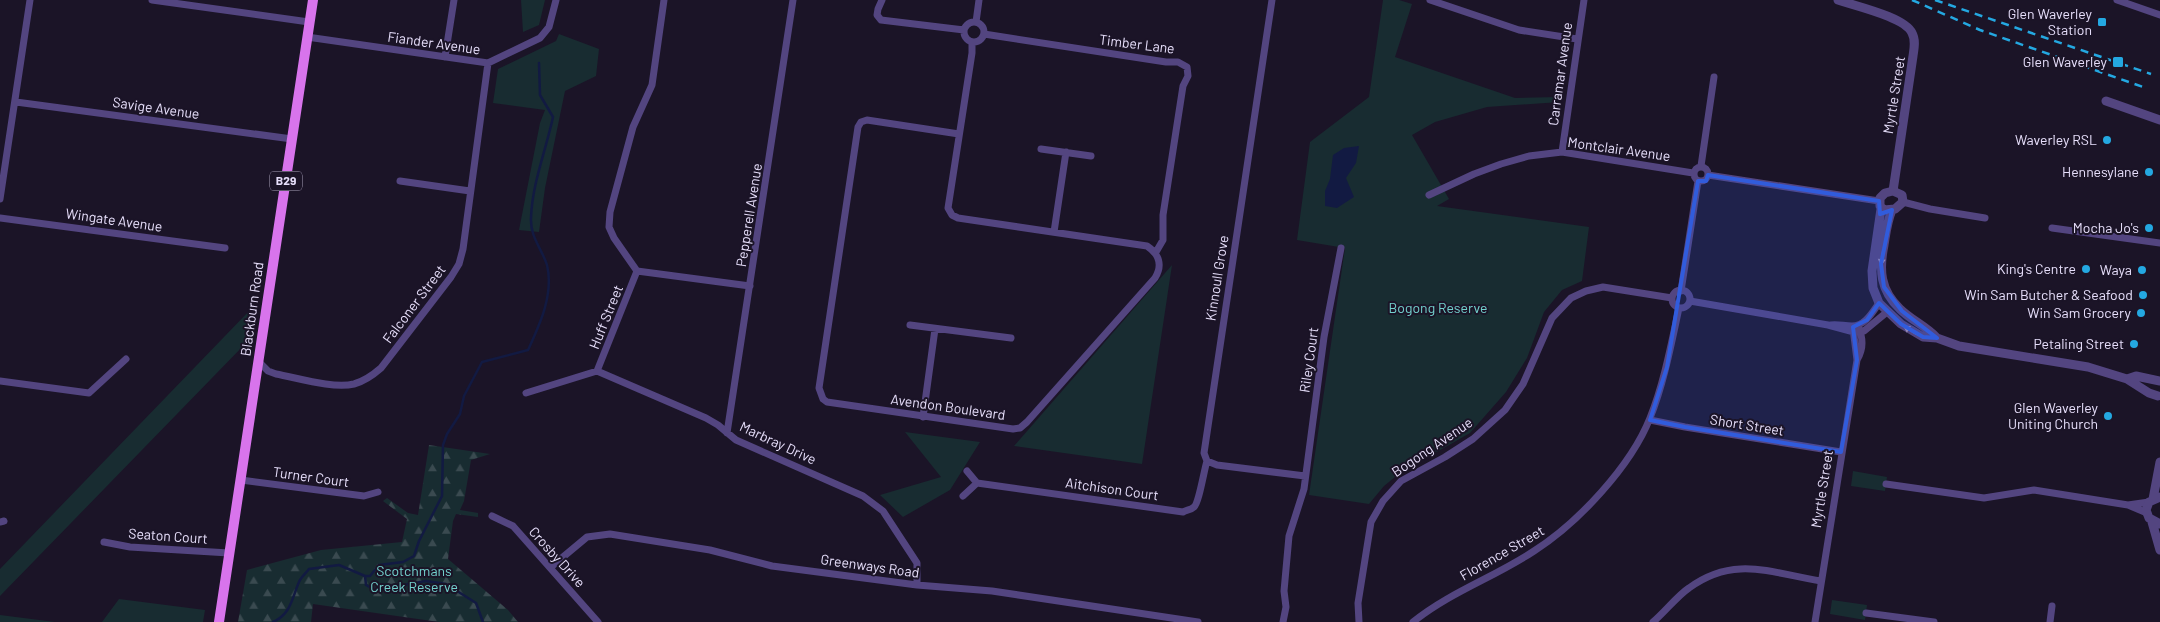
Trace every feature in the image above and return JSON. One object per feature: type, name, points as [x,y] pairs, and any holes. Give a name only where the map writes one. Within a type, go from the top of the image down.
[{"type":"main road","name":"Blackburn Road","points":[[219,622],[313,0]]},
{"type":"street","points":[[0,199],[30,0]]},
{"type":"street","points":[[152,0],[309,22]]},
{"type":"street","points":[[445,57],[454,0]]},
{"type":"street","name":"Fiander Avenue","points":[[307,37],[488,63],[540,38],[549,27],[556,0]]},
{"type":"street","points":[[664,0],[652,85],[633,127],[610,212],[609,227],[614,238],[637,271],[750,286]]},
{"type":"street","name":"Pepperell Avenue","points":[[728,433],[793,0]]},
{"type":"street","points":[[882,0],[877,15],[881,20],[964,30]]},
{"type":"street","points":[[976,22],[979,0]]},
{"type":"street","name":"Kinnoull Grove","points":[[1207,461],[1204,453],[1272,0]]},
{"type":"street","points":[[1430,0],[1518,30],[1577,39]]},
{"type":"street","name":"Carramar Avenue","points":[[1562,152],[1584,0]]},
{"type":"street","name":"Myrtle Street","points":[[1838,0],[1894,19],[1903,23],[1912,32],[1915,47],[1893,191]]},
{"type":"street","points":[[2117,0],[2160,15]]},
{"type":"street","points":[[976,22],[982,26],[984,34],[980,40],[972,42],[966,38],[964,30],[967,24],[976,22]]},
{"type":"street","name":"Timber Lane","points":[[984,34],[1178,62],[1187,67],[1188,76],[1183,86],[1163,215],[1163,240],[1156,252]]},
{"type":"street","points":[[972,42],[948,208],[952,215],[958,218],[1147,246],[1156,252]]},
{"type":"street","name":"Falconer Street","points":[[259,362],[268,371],[276,374],[339,385],[354,384],[368,378],[381,368],[459,264],[488,63]]},
{"type":"street","points":[[1698,180],[1694,177],[1693,173],[1700,166],[1714,77]]},
{"type":"street","points":[[2106,100],[2160,120]]},
{"type":"street","name":"Savige Avenue","points":[[16,102],[292,139]]},
{"type":"street","name":"Avendon Boulevard","points":[[959,134],[867,120],[861,122],[858,127],[820,388],[822,399],[827,402],[1013,430],[1020,428],[1155,278],[1159,271],[1156,252]]},
{"type":"street","points":[[1041,148],[1091,156]]},
{"type":"street","points":[[1054,232],[1066,152]]},
{"type":"street","name":"Montclair Avenue","points":[[1429,195],[1501,164],[1529,156],[1562,152],[1693,173]]},
{"type":"street","points":[[1700,166],[1705,168],[1708,175]]},
{"type":"street","points":[[1698,180],[1705,179],[1708,175]]},
{"type":"street","points":[[1708,175],[1880,205],[1892,210],[1898,208],[1903,202],[1902,195],[1893,191],[1883,194],[1880,205],[1872,271],[1873,288],[1879,303],[1887,312],[1923,337],[1937,338],[1959,346],[2079,365],[2128,379],[2149,393],[2159,397]]},
{"type":"street","points":[[1681,291],[1698,180]]},
{"type":"street","points":[[400,181],[470,191]]},
{"type":"street","points":[[1903,202],[1930,209],[1985,218]]},
{"type":"street","points":[[1892,210],[1887,226],[1880,274],[1887,294],[1902,311],[1928,329],[1937,338]]},
{"type":"street","name":"Wingate Avenue","points":[[0,218],[225,248]]},
{"type":"street","points":[[2052,228],[2160,244]]},
{"type":"street","name":"Riley Court","points":[[1284,622],[1286,607],[1284,591],[1289,536],[1295,511],[1301,502],[1324,338],[1341,248]]},
{"type":"street","name":"Huff Street","points":[[597,371],[637,271]]},
{"type":"street","name":"Bogong Avenue","points":[[1359,622],[1358,603],[1372,522],[1383,501],[1401,481],[1445,457],[1473,438],[1505,410],[1523,384],[1552,318],[1571,298],[1586,291],[1603,288],[1672,298]]},
{"type":"street","points":[[1681,291],[1687,293],[1690,301],[1687,306],[1679,308],[1674,304],[1672,298],[1676,292],[1681,291]]},
{"type":"street","points":[[1690,301],[1828,325],[1839,324],[1856,329],[1887,312]]},
{"type":"street","points":[[1856,329],[1867,320],[1879,303]]},
{"type":"street","name":"Florence Street","points":[[1413,622],[1428,610],[1468,586],[1503,570],[1565,530],[1604,489],[1627,459],[1650,420],[1667,367],[1679,308]]},
{"type":"street","points":[[910,325],[1011,338]]},
{"type":"street","points":[[923,417],[934,329]]},
{"type":"street","name":"Myrtle Street","points":[[1815,622],[1857,360],[1856,329]]},
{"type":"street","points":[[0,381],[89,393],[126,359]]},
{"type":"street","points":[[526,393],[597,371]]},
{"type":"street","name":"Marbray Drive","points":[[597,371],[706,418],[736,440],[863,496],[878,506],[917,563],[917,585]]},
{"type":"street","points":[[2128,379],[2136,376],[2160,382],[2156,390],[2159,397]]},
{"type":"street","name":"Short Street","points":[[1650,420],[1685,428],[1841,452]]},
{"type":"street","points":[[1207,461],[1217,465],[1305,476]]},
{"type":"street","name":"Aitchison Court","points":[[977,483],[1183,512],[1193,508],[1198,501],[1207,461]]},
{"type":"street","points":[[2147,513],[2154,499],[2160,462]]},
{"type":"street","points":[[962,496],[977,483],[967,471]]},
{"type":"street","name":"Turner Court","points":[[241,480],[364,496],[378,492]]},
{"type":"street","points":[[1886,484],[1984,498],[2034,490],[2128,505],[2147,513],[2156,523],[2160,550]]},
{"type":"street","points":[[2128,505],[2154,499]]},
{"type":"street","name":"Crosby Drive","points":[[492,516],[513,526],[598,622]]},
{"type":"street","name":"Greenways Road","points":[[551,567],[587,536],[610,534],[710,550],[772,566],[917,585],[992,591],[1198,622]]},
{"type":"street","name":"Seaton Court","points":[[104,542],[130,547],[229,553]]},
{"type":"street","points":[[1653,622],[1669,609],[1687,589],[1721,570],[1740,567],[1821,580]]},
{"type":"street","points":[[2050,622],[2052,606]]},
{"type":"street","points":[[1866,612],[1934,622]]},
{"type":"highlighted area","points":[[1708,175],[1879,201],[1880,214],[1892,210],[1881,264],[1884,287],[1902,311],[1937,338],[1923,337],[1901,324],[1879,303],[1867,320],[1853,327],[1857,360],[1841,452],[1650,420],[1667,367],[1698,181],[1706,181]]},
{"type":"green space","points":[[521,0],[545,0],[539,25],[523,32]]},
{"type":"green space","name":"Bogong Reserve","points":[[1383,0],[1399,0],[1412,4],[1395,57],[1515,98],[1560,97],[1560,102],[1487,107],[1435,122],[1412,135],[1449,199],[1437,206],[1589,227],[1582,281],[1562,290],[1544,312],[1527,358],[1506,392],[1470,433],[1400,473],[1384,486],[1369,504],[1309,495],[1345,248],[1297,240],[1310,142],[1369,97]]},
{"type":"green space","points":[[559,34],[599,49],[596,76],[565,91],[545,188],[539,232],[519,230],[540,123],[545,110],[493,103],[498,69],[556,41]]},
{"type":"green space","points":[[1172,265],[1142,464],[1014,446]]},
{"type":"green space","points":[[252,308],[247,342],[0,596],[0,569]]},
{"type":"green space","points":[[905,432],[980,442],[950,490],[903,517],[880,495],[941,477]]},
{"type":"green space","name":"Scotchmans Creek Reserve","points":[[429,445],[490,454],[471,460],[464,501],[460,510],[478,513],[478,517],[456,514],[453,521],[448,559],[508,610],[518,622],[439,622],[313,604],[311,622],[238,622],[247,570],[321,550],[402,542],[407,519],[383,501],[387,498],[408,513],[418,515]]},
{"type":"green space","points":[[1853,471],[1887,477],[1885,491],[1851,486]]},
{"type":"green space","points":[[119,599],[205,610],[203,622],[102,622]]},
{"type":"green space","points":[[1832,600],[1867,605],[1865,620],[1830,614]]},
{"type":"green space","points":[[0,615],[55,622],[0,622]]},
{"type":"water","points":[[1359,146],[1356,163],[1346,178],[1354,197],[1337,208],[1325,206],[1325,191],[1330,179],[1333,155],[1344,148]]},
{"type":"waterway","points":[[273,622],[284,615],[300,580],[309,569],[339,565],[365,576],[370,576],[379,565],[403,562],[414,556],[419,541],[442,496],[443,445],[447,434],[460,414],[464,396],[482,362],[528,350],[545,309],[549,287],[547,265],[534,237],[531,225],[534,193],[553,117],[540,95],[539,63]]},
{"type":"waterway","points":[[365,576],[366,585],[375,590],[426,581],[446,584],[476,603],[483,622]]},
{"type":"railway","points":[[1912,0],[1980,30],[2146,88]]},
{"type":"railway","points":[[1935,0],[2151,74]]},
{"type":"place","name":"Glen Waverley Station","points":[[2102,22]]},
{"type":"place","name":"Glen Waverley","points":[[2118,62]]},
{"type":"place","name":"Waverley RSL","points":[[2107,140]]},
{"type":"place","name":"Hennesylane","points":[[2149,172]]},
{"type":"place","name":"Mocha Jo's","points":[[2149,228]]},
{"type":"place","name":"King's Centre","points":[[2086,269]]},
{"type":"place","name":"Waya","points":[[2142,270]]},
{"type":"place","name":"Win Sam Butcher & Seafood","points":[[2143,295]]},
{"type":"place","name":"Win Sam Grocery","points":[[2141,313]]},
{"type":"place","name":"Petaling Street","points":[[2134,344]]},
{"type":"place","name":"Glen Waverley Uniting Church","points":[[2108,416]]}]
